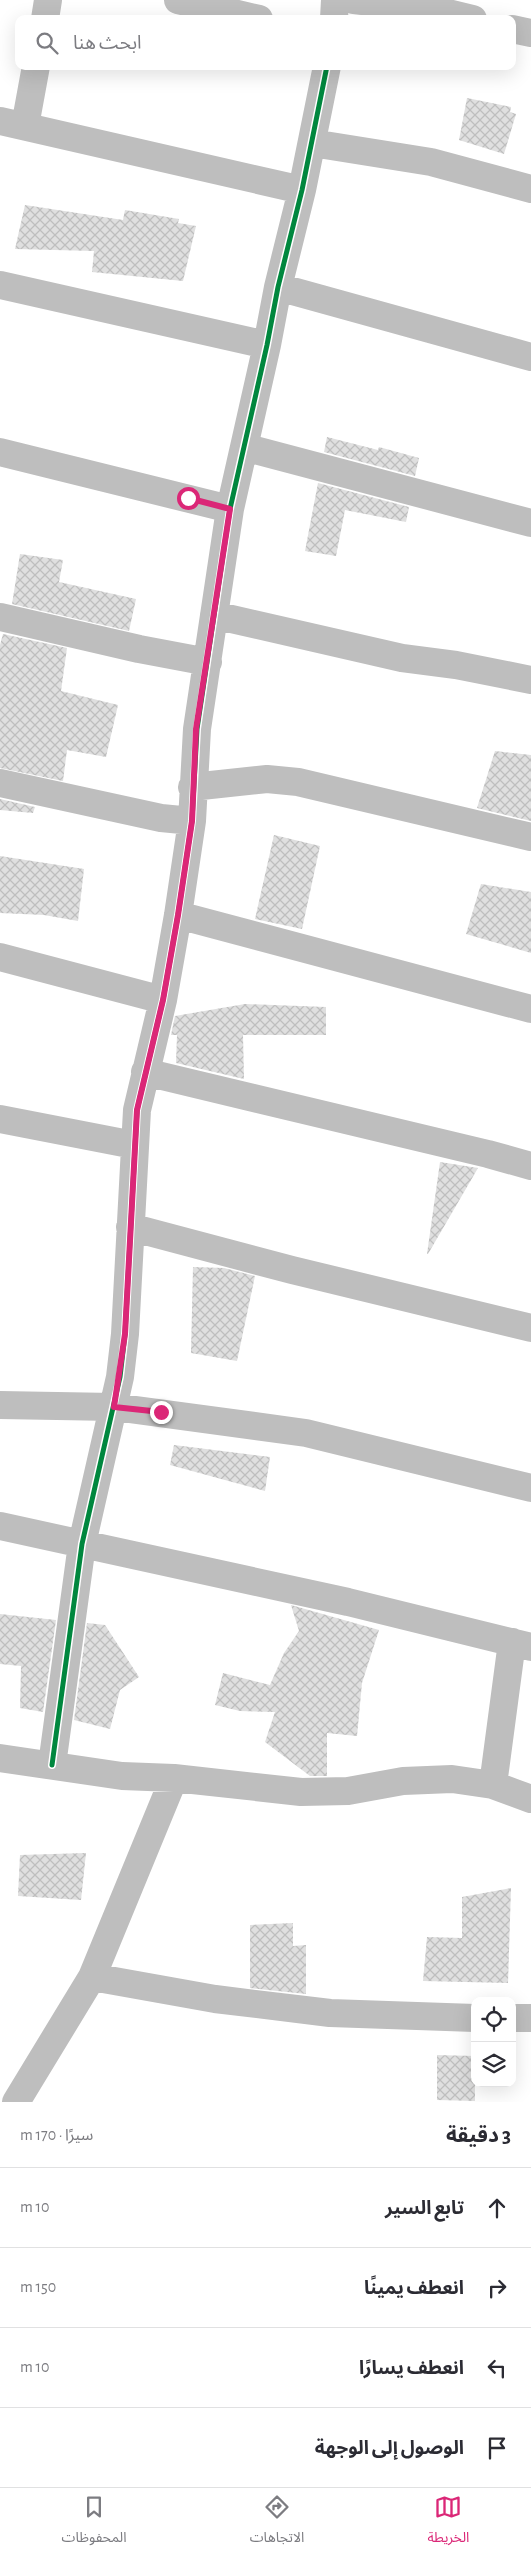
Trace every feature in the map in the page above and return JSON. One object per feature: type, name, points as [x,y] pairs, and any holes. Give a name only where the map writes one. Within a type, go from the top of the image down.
[{"type":"street","points":[[46,15],[48,0]]},
{"type":"street","points":[[178,0],[242,15]]},
{"type":"street","points":[[334,15],[335,0]]},
{"type":"street","points":[[354,0],[431,9],[456,15]]},
{"type":"street","points":[[516,29],[531,34]]},
{"type":"street","points":[[34,70],[13,123],[302,190]]},
{"type":"street","points":[[52,1765],[82,1544],[114,1407],[125,1334],[137,1110],[144,1072],[163,1000],[178,915],[192,821],[196,729],[208,662],[230,509],[267,345],[278,287],[302,190],[326,70]]},
{"type":"street","points":[[312,142],[431,162],[531,189]]},
{"type":"street","points":[[0,285],[267,345]]},
{"type":"street","points":[[278,287],[531,357]]},
{"type":"street","points":[[244,447],[531,523]]},
{"type":"street","points":[[0,452],[230,509]]},
{"type":"street","points":[[214,615],[393,656],[456,665],[531,680]]},
{"type":"street","points":[[0,616],[139,649],[208,662]]},
{"type":"street","points":[[192,787],[267,779],[298,782],[531,837]]},
{"type":"street","points":[[0,783],[161,818],[192,821]]},
{"type":"street","points":[[178,915],[531,1009]]},
{"type":"street","points":[[0,957],[163,1000]]},
{"type":"street","points":[[144,1072],[176,1078],[531,1166]]},
{"type":"street","points":[[0,1118],[134,1144]]},
{"type":"street","points":[[130,1227],[302,1272],[531,1328]]},
{"type":"street","points":[[0,1405],[114,1407],[306,1433],[531,1488]]},
{"type":"street","points":[[0,1526],[348,1602],[522,1645],[494,1784]]},
{"type":"street","points":[[0,1758],[122,1776],[174,1778],[301,1792],[348,1791],[403,1781],[442,1779],[494,1784],[531,1799]]},
{"type":"street","points":[[16,2102],[92,1977],[174,1778]]},
{"type":"street","points":[[92,1977],[215,1999],[330,2013],[471,2018]]},
{"type":"street","points":[[516,2018],[531,2018]]},
{"type":"building","points":[[467,98],[511,107],[510,112],[516,114],[504,154],[459,140]]},
{"type":"building","points":[[25,205],[123,220],[125,210],[179,219],[178,223],[196,226],[183,281],[92,272],[94,251],[15,249]]},
{"type":"building","points":[[327,437],[378,450],[379,447],[419,458],[415,476],[324,452]]},
{"type":"building","points":[[318,483],[409,507],[406,522],[345,510],[336,556],[305,551]]},
{"type":"building","points":[[20,554],[63,560],[59,582],[136,599],[129,631],[12,604]]},
{"type":"building","points":[[3,634],[67,648],[61,691],[118,705],[106,757],[67,750],[63,781],[0,768],[0,645]]},
{"type":"building","points":[[495,751],[531,755],[531,821],[477,808]]},
{"type":"building","points":[[0,799],[35,807],[33,813],[0,810]]},
{"type":"building","points":[[274,835],[320,846],[302,929],[255,919]]},
{"type":"building","points":[[0,856],[84,869],[78,921],[44,915],[0,913]]},
{"type":"building","points":[[481,884],[531,892],[531,953],[466,934]]},
{"type":"building","points":[[245,1004],[326,1007],[326,1035],[243,1035],[244,1079],[176,1063],[177,1035],[171,1035],[175,1016]]},
{"type":"building","points":[[440,1162],[478,1168],[427,1254]]},
{"type":"building","points":[[193,1267],[224,1268],[255,1276],[237,1361],[191,1353]]},
{"type":"building","points":[[174,1445],[270,1457],[265,1491],[170,1465]]},
{"type":"building","points":[[291,1605],[379,1630],[362,1683],[357,1736],[327,1733],[327,1776],[310,1776],[265,1742],[275,1712],[240,1711],[215,1705],[223,1673],[270,1685],[284,1653],[299,1631]]},
{"type":"building","points":[[0,1614],[56,1620],[43,1712],[20,1708],[21,1666],[0,1664]]},
{"type":"building","points":[[87,1623],[105,1625],[139,1677],[120,1690],[110,1729],[74,1720]]},
{"type":"building","points":[[86,1853],[81,1900],[18,1896],[20,1855]]},
{"type":"building","points":[[511,1888],[508,1983],[423,1981],[427,1937],[462,1938],[462,1897]]},
{"type":"building","points":[[293,1923],[293,1946],[306,1945],[306,1994],[250,1988],[250,1925]]},
{"type":"building","points":[[437,2055],[471,2056],[471,2087],[475,2087],[475,2101],[437,2100]]},
{"type":"cycle path","points":[[52,1765],[82,1544],[120,1377],[125,1334],[137,1110],[163,1000],[178,915],[192,821],[197,729],[230,509],[267,345],[278,287],[302,190],[326,70]]},
{"type":"route","points":[[161,1412],[114,1407],[125,1334],[137,1110],[144,1072],[163,1000],[178,915],[192,821],[196,729],[208,662],[230,509],[188,498]]}]
